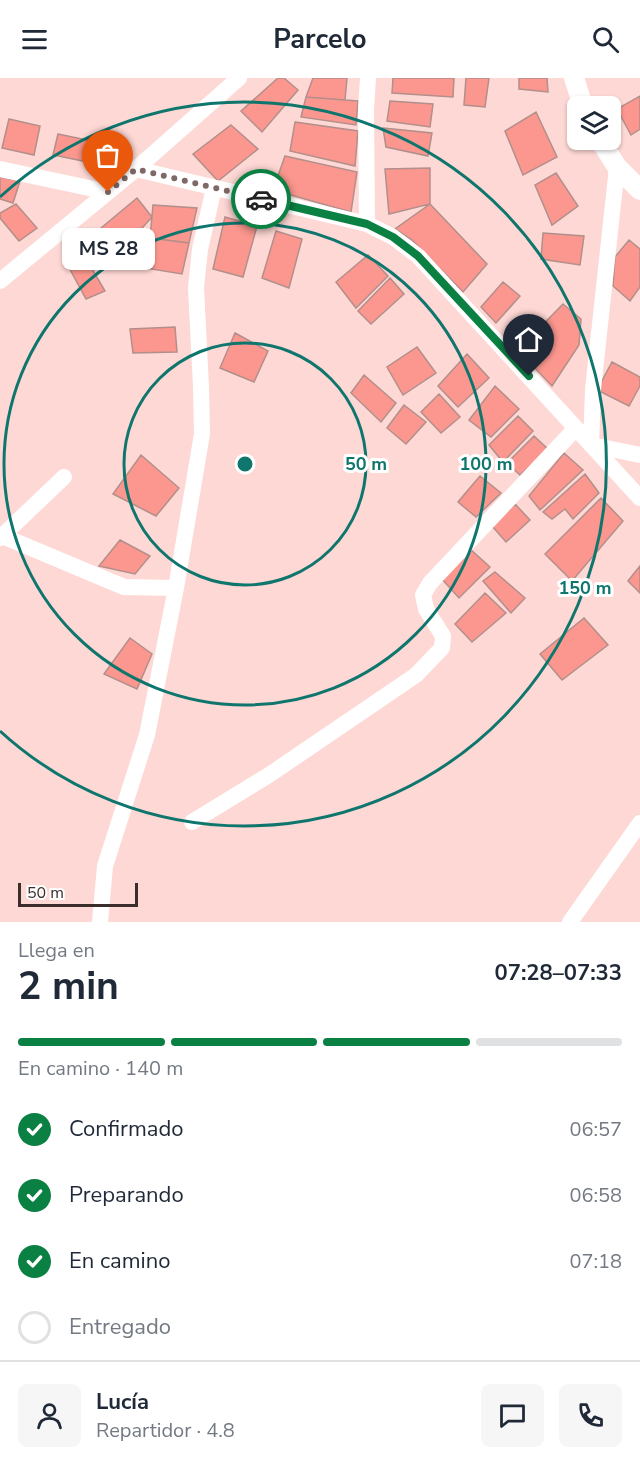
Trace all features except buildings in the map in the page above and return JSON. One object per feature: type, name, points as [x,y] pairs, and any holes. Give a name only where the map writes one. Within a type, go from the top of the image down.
[{"type":"street","points":[[0,281],[136,169],[238,78]]},
{"type":"street","points":[[367,224],[368,78]]},
{"type":"street","points":[[574,78],[580,96]]},
{"type":"street","points":[[606,150],[617,167],[640,190]]},
{"type":"street","points":[[591,445],[593,389],[617,167]]},
{"type":"street","points":[[0,169],[108,192]]},
{"type":"street","points":[[136,169],[367,224],[393,237],[418,256],[640,498]]},
{"type":"street","points":[[100,922],[105,866],[147,735],[176,588],[202,434],[196,288],[200,249],[214,188]]},
{"type":"street","points":[[192,822],[269,775],[416,675],[442,648],[443,636],[426,609],[423,595],[430,583],[576,428]]},
{"type":"street","points":[[591,445],[640,455]]},
{"type":"street","points":[[64,477],[1,537],[124,587],[176,588]]},
{"type":"street","points":[[570,922],[640,823]]},
{"type":"way so far","points":[[108,192],[136,169],[261,199]]},
{"type":"place","name":"MS 28","points":[[108,192]]},
{"type":"route","points":[[261,199],[367,224],[393,237],[418,256],[529,376]]}]
